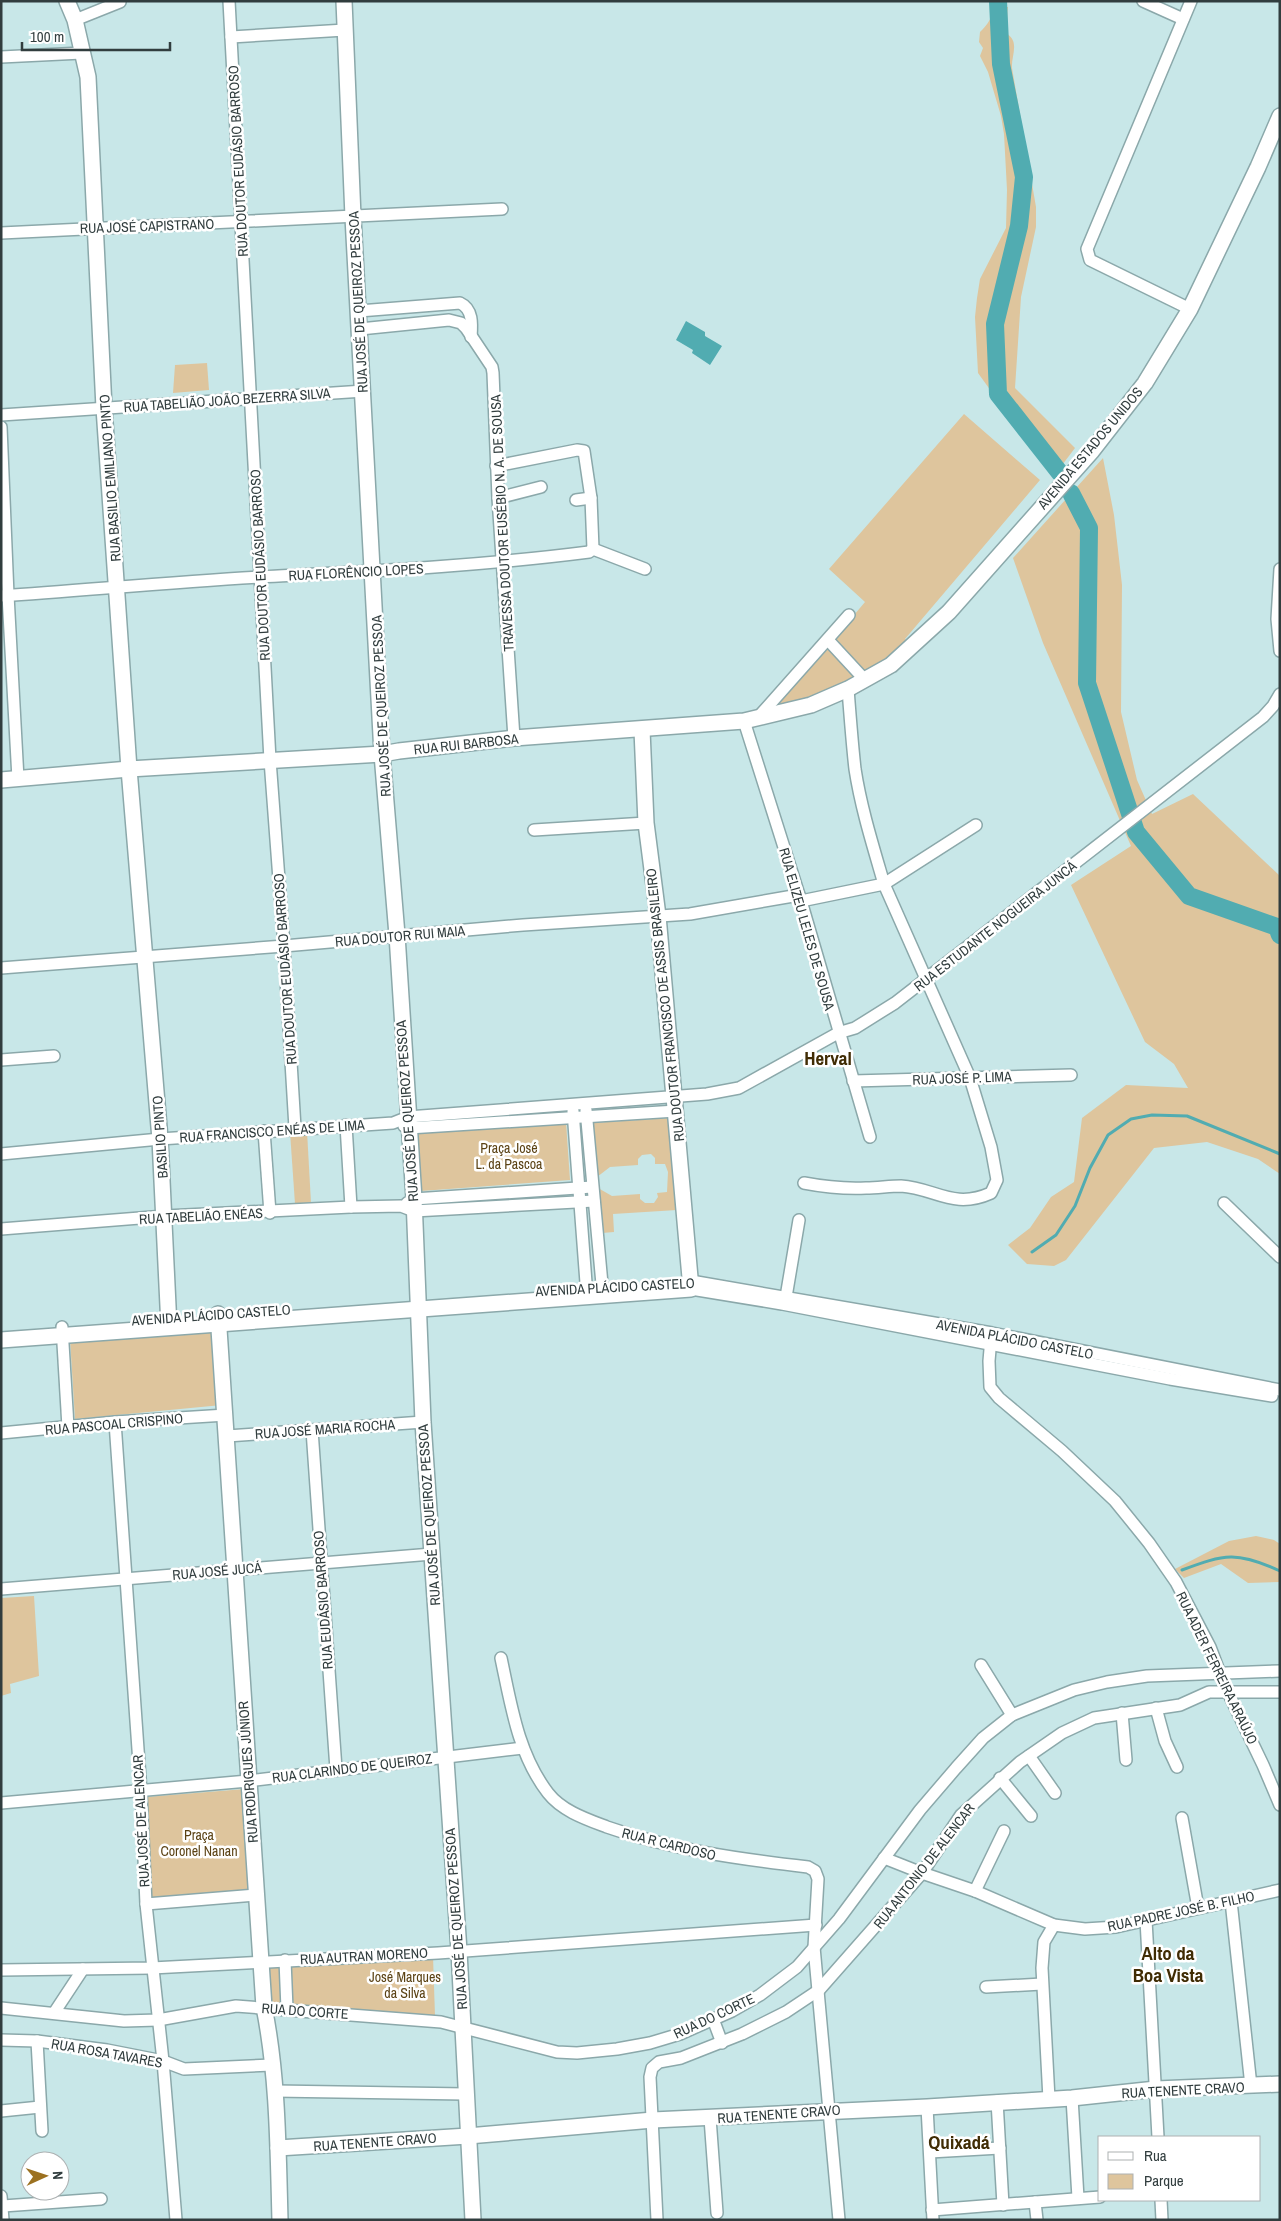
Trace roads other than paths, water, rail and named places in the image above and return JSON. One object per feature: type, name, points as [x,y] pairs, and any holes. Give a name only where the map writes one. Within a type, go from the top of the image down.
[{"type":"main road","name":"RUA BASILIO EMILIANO PINTO","points":[[67,1],[75,20],[88,87],[104,408],[130,769],[146,956]]},
{"type":"main road","name":"RUA JOSÉ DE QUEIROZ PESSOA","points":[[344,1],[353,217],[364,391],[382,754],[397,935],[408,1123],[410,1205],[419,1304],[423,1422],[460,1951],[465,2094],[473,2220]]},
{"type":"main road","name":"AVENIDA ESTADOS UNIDOS","points":[[891,664],[948,612],[1092,451],[1145,383],[1190,309],[1279,122]]},
{"type":"main road","name":"RUA RUI BARBOSA","points":[[1,780],[130,769],[382,754],[514,738],[744,721],[811,705],[848,689],[891,664]]},
{"type":"main road","name":"RUA DOUTOR FRANCISCO DE ASSIS BRASILEIRO","points":[[642,730],[646,823],[658,916],[691,1285]]},
{"type":"main road","name":"BASILIO PINTO","points":[[146,956],[165,1216],[169,1323]]},
{"type":"main road","name":"AVENIDA PLÁCIDO CASTELO","points":[[1,1340],[62,1331],[602,1290],[691,1285]]},
{"type":"main road","name":"RUA RODRIGUES JÚNIOR","points":[[219,1319],[264,2007],[271,2043],[275,2091],[280,2220]]},
{"type":"main road","name":"AVENIDA PLÁCIDO CASTELO","points":[[1,1331],[62,1331]]},
{"type":"main road","name":"RUA TENENTE CRAVO","points":[[278,2148],[468,2136],[653,2120],[828,2110],[927,2107],[997,2101],[1072,2098],[1156,2089],[1280,2084]]},
{"type":"street","name":"RUA DOUTOR EUDÁSIO BARROSO","points":[[229,1],[270,760],[295,1128]]},
{"type":"street","points":[[1144,1],[1183,19]]},
{"type":"street","points":[[1190,309],[1090,260],[1086,249],[1191,1]]},
{"type":"street","points":[[75,20],[120,2]]},
{"type":"street","points":[[231,37],[345,30]]},
{"type":"street","points":[[1,57],[82,53]]},
{"type":"street","name":"RUA JOSÉ CAPISTRANO","points":[[1,233],[502,209]]},
{"type":"street","points":[[359,311],[460,303],[468,309],[470,314],[471,336]]},
{"type":"street","name":"TRAVESSA DOUTOR EUSÉBIO N. A. DE SOUSA","points":[[360,329],[449,320],[461,323],[492,367],[496,466],[504,563],[514,738]]},
{"type":"street","name":"RUA TABELIÃO JOÃO BEZERRA SILVA","points":[[1,415],[364,391]]},
{"type":"street","points":[[1,426],[4,596],[18,778]]},
{"type":"street","points":[[496,466],[581,449],[586,454],[591,498],[593,549],[645,569]]},
{"type":"street","points":[[498,498],[541,487]]},
{"type":"street","points":[[576,500],[591,498]]},
{"type":"street","name":"RUA FLORÊNCIO LOPES","points":[[4,596],[261,577],[504,563],[588,552],[593,549]]},
{"type":"street","points":[[1280,569],[1277,619],[1280,651]]},
{"type":"street","points":[[760,718],[762,713],[849,615]]},
{"type":"street","points":[[828,640],[865,680]]},
{"type":"street","points":[[804,1183],[846,1188],[906,1187],[952,1199],[972,1199],[984,1196],[991,1193],[996,1186],[996,1173],[986,1125],[970,1078],[884,884],[866,821],[855,768],[848,689]]},
{"type":"street","name":"RUA ESTUDANTE NOGUEIRA JUNCÁ","points":[[408,1123],[572,1104],[716,1093],[739,1088],[838,1033],[855,1028],[895,1003],[1263,717],[1273,706],[1280,694]]},
{"type":"street","name":"RUA ELIZEU LELES DE SOUSA","points":[[744,721],[800,898],[870,1137]]},
{"type":"street","points":[[534,830],[646,823]]},
{"type":"street","name":"RUA DOUTOR RUI MAIA","points":[[1,968],[716,911],[884,884],[976,825]]},
{"type":"street","points":[[1,1060],[54,1056]]},
{"type":"street","name":"RUA JOSÉ P. LIMA","points":[[853,1081],[1071,1075]]},
{"type":"street","points":[[585,1103],[602,1290]]},
{"type":"street","points":[[572,1104],[587,1292]]},
{"type":"street","points":[[408,1123],[587,1118],[676,1112]]},
{"type":"street","name":"RUA FRANCISCO ENÉAS DE LIMA","points":[[1,1154],[295,1128],[408,1123]]},
{"type":"street","points":[[346,1125],[351,1207]]},
{"type":"street","points":[[264,1131],[270,1213]]},
{"type":"street","points":[[410,1205],[592,1187]]},
{"type":"street","points":[[410,1205],[594,1201]]},
{"type":"street","points":[[1224,1203],[1280,1256]]},
{"type":"street","name":"RUA TABELIÃO ENÉAS","points":[[1,1229],[165,1216],[270,1213],[410,1205]]},
{"type":"street","points":[[786,1296],[799,1220]]},
{"type":"street","name":"AVENIDA PLÁCIDO CASTELO","points":[[691,1285],[760,1296],[1071,1354],[1280,1396]]},
{"type":"street","name":"AVENIDA PLÁCIDO CASTELO","points":[[760,1296],[786,1296],[863,1315]]},
{"type":"street","points":[[62,1331],[68,1427]]},
{"type":"street","name":"RUA ADER FERREIRA ARAÚJO","points":[[991,1339],[988,1375],[990,1387],[998,1398],[1062,1451],[1127,1514],[1176,1582],[1210,1647],[1220,1674],[1280,1805]]},
{"type":"street","name":"AVENIDA PLÁCIDO CASTELO","points":[[1171,1375],[1280,1390]]},
{"type":"street","name":"RUA PASCOAL CRISPINO","points":[[1,1433],[115,1422],[226,1415]]},
{"type":"street","name":"RUA JOSÉ DE ALENCAR","points":[[115,1422],[127,1579],[146,1904],[163,2061],[176,2220]]},
{"type":"street","name":"RUA JOSÉ MARIA ROCHA","points":[[227,1436],[423,1422]]},
{"type":"street","name":"RUA EUDÁSIO BARROSO","points":[[312,1430],[336,1769]]},
{"type":"street","name":"RUA JOSÉ JUCÁ","points":[[1,1589],[432,1554]]},
{"type":"street","name":"RUA R CARDOSO","points":[[501,1658],[523,1748],[548,1793],[563,1807],[586,1819],[643,1840],[729,1858],[812,1868],[815,1870],[818,1879],[816,1925]]},
{"type":"street","points":[[981,1665],[1012,1715]]},
{"type":"street","name":"RUA DO CORTE","points":[[1,2008],[124,2022],[158,2020],[236,2006],[264,2007],[441,2022],[462,2026],[538,2048],[577,2053],[650,2043],[680,2034],[732,2011],[780,1981],[797,1967],[839,1919],[920,1810],[984,1738],[1012,1715],[1066,1693],[1107,1682],[1147,1676],[1280,1671]]},
{"type":"street","name":"RUA ANTONIO DE ALENCAR","points":[[653,2120],[650,2077],[652,2068],[659,2062],[681,2058],[722,2043],[786,2012],[819,1990],[922,1873],[961,1815],[1000,1778],[1029,1756],[1078,1724],[1122,1713],[1180,1705],[1209,1692],[1280,1692]]},
{"type":"street","points":[[1156,1708],[1165,1741],[1177,1767]]},
{"type":"street","points":[[1122,1713],[1126,1760]]},
{"type":"street","name":"RUA CLARINDO DE QUEIROZ","points":[[1,1803],[248,1781],[523,1748]]},
{"type":"street","points":[[1029,1756],[1055,1793]]},
{"type":"street","points":[[1000,1778],[1031,1816]]},
{"type":"street","points":[[1182,1818],[1198,1908]]},
{"type":"street","points":[[975,1890],[1004,1831]]},
{"type":"street","name":"RUA PADRE JOSÉ B. FILHO","points":[[884,1858],[922,1873],[975,1890],[1054,1925],[1085,1929],[1146,1920],[1280,1890]]},
{"type":"street","points":[[146,1904],[256,1895]]},
{"type":"street","points":[[1231,1901],[1251,2086]]},
{"type":"street","points":[[1146,1920],[1158,2136]]},
{"type":"street","points":[[816,1925],[814,1947],[839,2220]]},
{"type":"street","name":"RUA AUTRAN MORENO","points":[[1,1970],[152,1968],[460,1951],[816,1925]]},
{"type":"street","points":[[1049,2099],[1042,1984],[1044,1942],[1054,1925]]},
{"type":"street","points":[[285,1960],[287,2009]]},
{"type":"street","points":[[54,2013],[82,1969]]},
{"type":"street","points":[[986,1987],[1042,1984]]},
{"type":"street","points":[[713,2019],[722,2043]]},
{"type":"street","name":"RUA ROSA TAVARES","points":[[1,2040],[37,2041],[108,2050],[163,2061],[184,2069],[272,2065]]},
{"type":"street","points":[[37,2041],[42,2131]]},
{"type":"street","points":[[275,2091],[465,2094]]},
{"type":"street","points":[[1072,2098],[1078,2198]]},
{"type":"street","points":[[997,2101],[1002,2205]]},
{"type":"street","points":[[1,2111],[40,2107]]},
{"type":"street","points":[[927,2107],[933,2215],[1002,2205],[1098,2197]]},
{"type":"street","points":[[710,2118],[717,2213]]},
{"type":"street","points":[[653,2120],[657,2220]]},
{"type":"street","points":[[930,2152],[1000,2148]]},
{"type":"street","points":[[4,2220],[2,2201],[100,2199]]},
{"type":"street","points":[[1161,2201],[1162,2220]]},
{"type":"street","points":[[1035,2202],[1037,2220]]},
{"type":"water","points":[[686,321],[705,332],[705,336],[722,346],[710,365],[692,353],[693,350],[676,340]]},
{"type":"waterway","points":[[998,1],[1001,64],[1024,177],[1019,226],[995,324],[998,394],[1060,473]]},
{"type":"waterway","points":[[1071,493],[1089,528],[1087,683],[1136,832],[1189,896],[1277,927],[1280,935]]},
{"type":"waterway","points":[[1032,1252],[1056,1235],[1075,1206],[1090,1168],[1108,1135],[1131,1119],[1152,1115],[1187,1116],[1280,1154]]},
{"type":"waterway","points":[[1182,1570],[1209,1561],[1231,1557],[1253,1560],[1280,1571]]},
{"type":"district","name":"Herval","points":[[828,1058]]},
{"type":"district","name":"Alto da Boa Vista","points":[[1168,1964]]},
{"type":"district","name":"Quixadá","points":[[959,2142]]},
{"type":"park label","name":"Praça José L. da Pascoa","points":[[509,1156]]},
{"type":"park label","name":"Praça Coronel Nanan","points":[[199,1844]]},
{"type":"park label","name":"José Marques da Silva","points":[[405,1985]]}]
